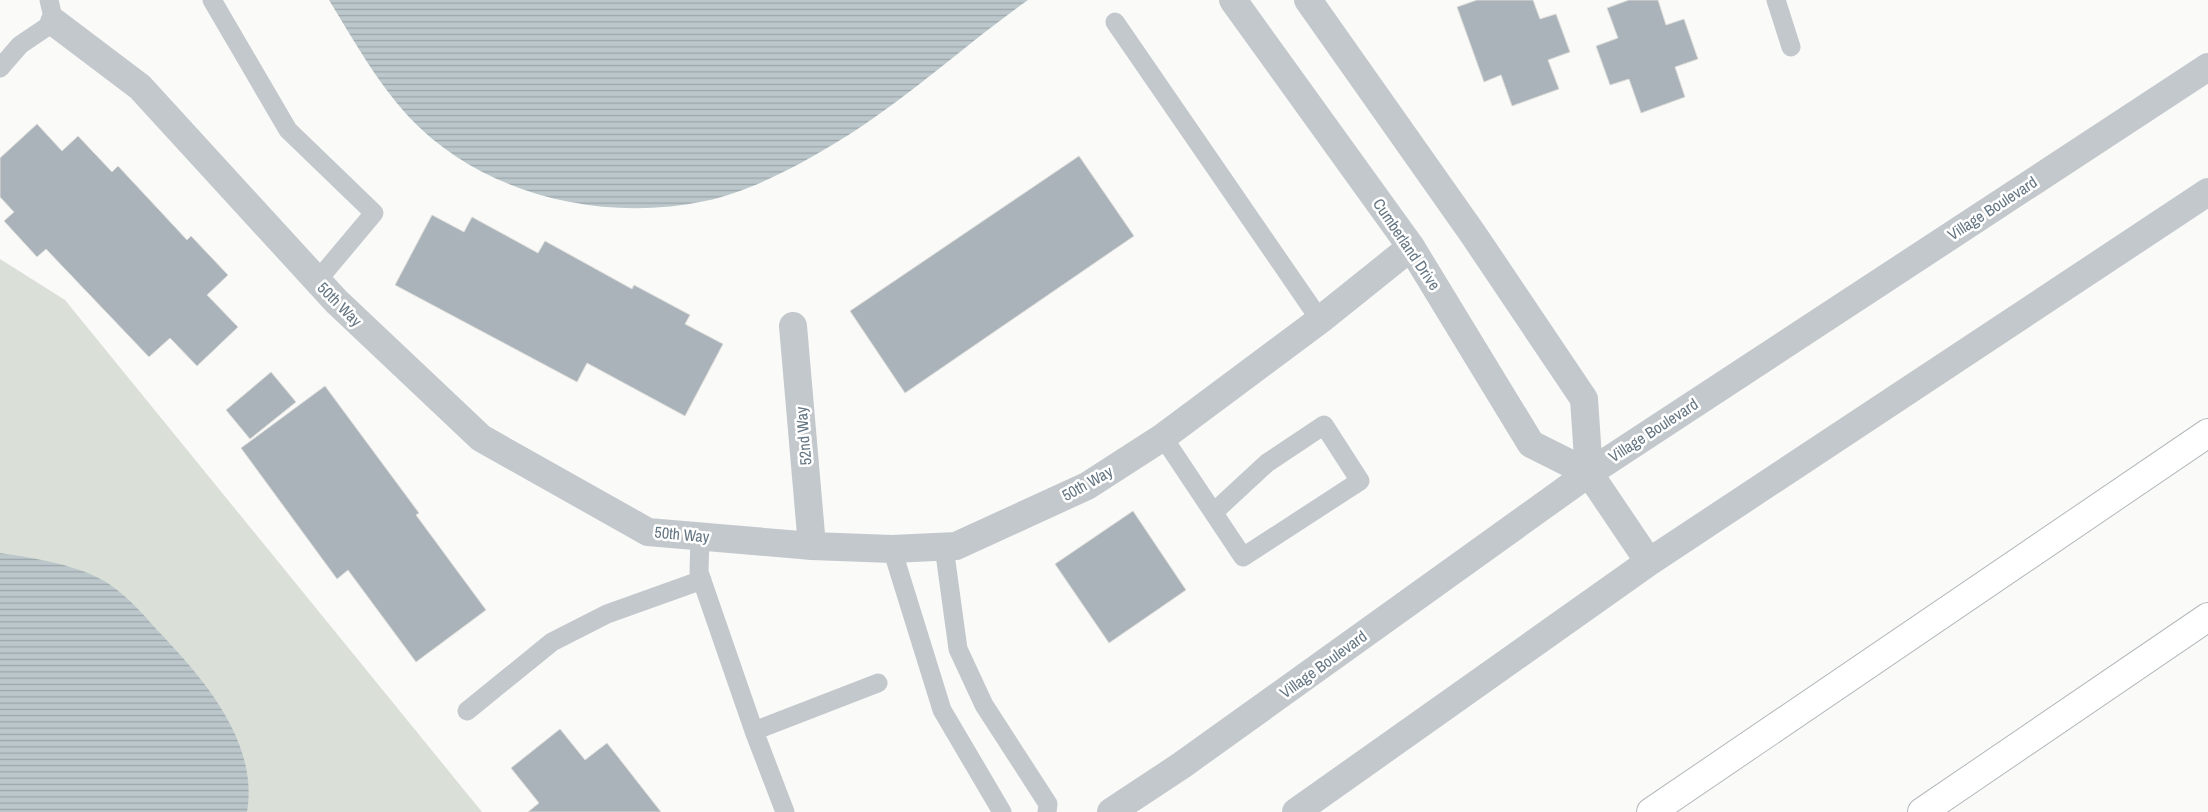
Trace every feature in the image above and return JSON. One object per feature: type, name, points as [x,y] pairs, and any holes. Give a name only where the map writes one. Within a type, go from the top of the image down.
[{"type":"highway","points":[[1650,812],[2208,433]]},
{"type":"highway","points":[[1922,812],[2208,618]]},
{"type":"street","name":"Cumberland Drive","points":[[1233,0],[1411,247],[1531,444],[1589,473],[1649,562]]},
{"type":"street","points":[[1308,0],[1473,234],[1584,399],[1589,473]]},
{"type":"street","name":"50th Way","points":[[52,11],[140,87],[317,280],[481,438],[648,532],[812,546],[892,549],[956,546],[1087,486],[1163,437],[1320,320],[1411,247]]},
{"type":"street","name":"Village Boulevard","points":[[1111,812],[1182,766],[1589,473],[2208,67]]},
{"type":"street","points":[[1296,812],[1649,562],[2208,192]]},
{"type":"street","name":"52nd Way","points":[[793,326],[812,546]]},
{"type":"lane","points":[[212,0],[288,130],[374,214],[317,280]]},
{"type":"lane","points":[[1776,0],[1791,47]]},
{"type":"lane","points":[[0,68],[52,11]]},
{"type":"lane","points":[[1115,22],[1320,320]]},
{"type":"lane","points":[[1163,437],[1243,557],[1360,481],[1324,425],[1267,463],[1214,512]]},
{"type":"lane","points":[[700,536],[699,572],[754,730],[785,812]]},
{"type":"lane","points":[[944,547],[958,649],[984,705],[1048,804],[1047,812]]},
{"type":"lane","points":[[892,549],[942,710],[1002,812]]},
{"type":"lane","points":[[467,711],[552,642],[607,614],[702,580]]},
{"type":"lane","points":[[754,730],[878,683]]},
{"type":"shaded area","points":[[329,0],[1028,0],[886,109],[837,142],[790,169],[722,197],[665,207],[625,208],[585,205],[545,196],[507,183],[471,166],[438,143],[396,103]]},
{"type":"shaded area","points":[[0,259],[65,300],[482,812],[0,812]]},
{"type":"shaded area","points":[[0,553],[56,563],[98,577],[123,594],[141,612],[193,669],[224,713],[236,736],[244,761],[248,786],[247,812],[0,812]]},
{"type":"building","points":[[1477,0],[1533,0],[1540,19],[1556,14],[1570,52],[1548,60],[1559,89],[1512,106],[1501,75],[1484,82],[1457,7]]},
{"type":"building","points":[[1629,0],[1658,0],[1666,25],[1684,19],[1698,59],[1675,67],[1685,97],[1641,113],[1629,79],[1610,85],[1596,46],[1618,38],[1607,8]]},
{"type":"building","points":[[37,124],[62,151],[78,136],[112,172],[118,166],[187,240],[191,236],[228,275],[207,295],[238,327],[197,366],[170,338],[149,357],[46,249],[37,257],[4,221],[14,212],[0,197],[0,158]]},
{"type":"building","points":[[1079,156],[1134,236],[905,393],[850,311]]},
{"type":"building","points":[[432,215],[464,232],[472,217],[538,253],[545,241],[632,289],[634,285],[690,315],[685,324],[723,344],[685,416],[587,363],[577,382],[395,285]]},
{"type":"building","points":[[271,372],[296,402],[250,439],[226,410]]},
{"type":"building","points":[[325,386],[419,513],[416,515],[486,610],[416,662],[348,570],[337,579],[241,448]]},
{"type":"building","points":[[1133,511],[1186,590],[1109,643],[1055,564]]},
{"type":"building","points":[[560,729],[585,760],[607,743],[661,812],[528,812],[539,803],[511,768]]}]
